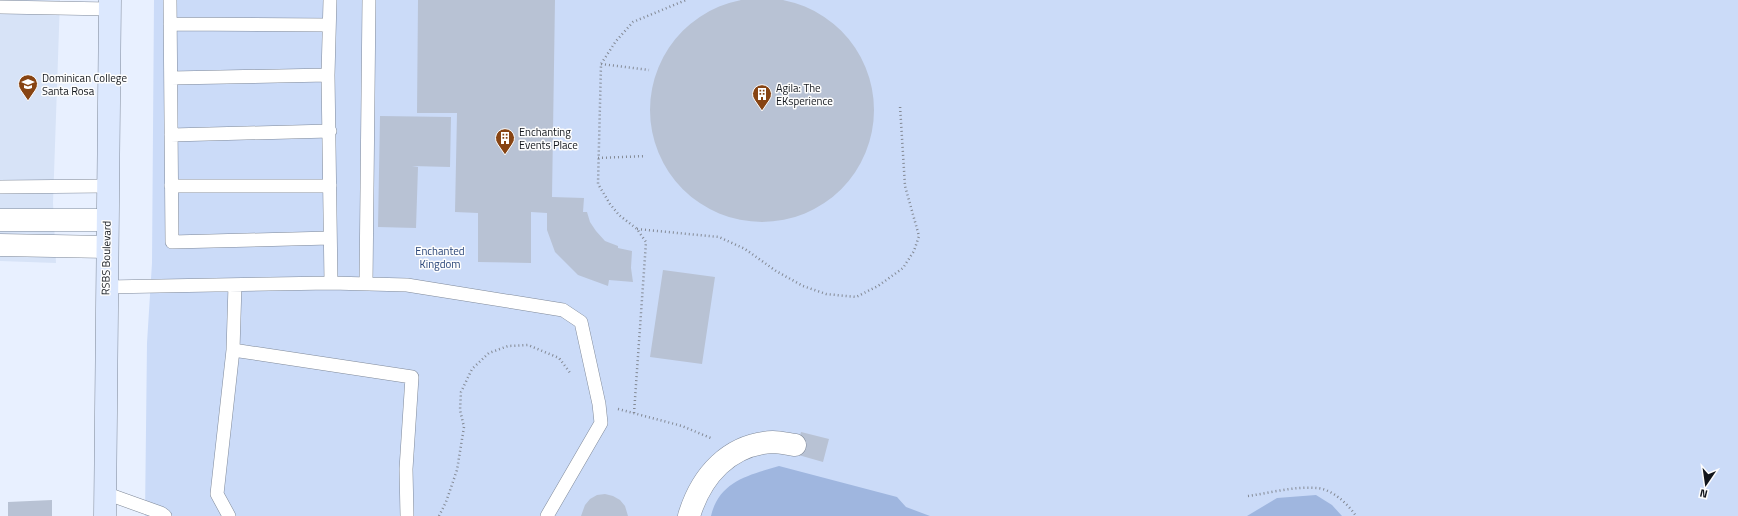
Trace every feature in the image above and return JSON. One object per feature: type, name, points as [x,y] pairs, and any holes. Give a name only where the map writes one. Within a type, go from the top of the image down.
[{"type":"street","name":"RSBS Boulevard","points":[[105,516],[106,287],[110,4]]},
{"type":"street","points":[[0,220],[107,220]]},
{"type":"street","points":[[0,245],[107,247]]},
{"type":"street","points":[[689,516],[704,482],[722,461],[733,454],[756,444],[775,442],[795,446]]},
{"type":"lane","points":[[170,0],[172,242],[330,238]]},
{"type":"lane","points":[[330,0],[328,75],[331,283]]},
{"type":"lane","points":[[366,284],[368,0]]},
{"type":"lane","points":[[0,7],[110,4]]},
{"type":"lane","points":[[170,24],[329,26]]},
{"type":"lane","points":[[170,78],[328,75]]},
{"type":"lane","points":[[171,135],[330,131]]},
{"type":"lane","points":[[0,187],[107,186]]},
{"type":"lane","points":[[171,186],[330,186]]},
{"type":"lane","points":[[106,287],[331,283],[407,285],[563,310],[581,322],[599,404],[601,424],[547,516]]},
{"type":"lane","points":[[229,516],[217,494],[233,350],[235,285]]},
{"type":"lane","points":[[233,350],[412,377],[406,469],[407,516]]},
{"type":"lane","points":[[105,493],[161,513],[165,516]]},
{"type":"path","points":[[634,413],[646,263],[646,242],[636,229],[619,215],[598,184],[601,64],[616,41],[633,22],[686,0]]},
{"type":"path","points":[[601,64],[650,70]]},
{"type":"path","points":[[636,229],[719,237],[745,249],[776,271],[803,286],[826,294],[856,297],[878,286],[903,268],[914,251],[919,236],[905,186],[900,106]]},
{"type":"path","points":[[598,158],[646,156]]},
{"type":"path","points":[[439,516],[446,502],[457,470],[464,427],[460,410],[461,392],[472,369],[490,353],[508,346],[528,345],[559,358],[574,377]]},
{"type":"path","points":[[599,404],[682,426],[716,440],[733,454]]},
{"type":"path","points":[[1248,496],[1293,489],[1318,488],[1331,493],[1347,504],[1356,516]]},
{"type":"shaded area","name":"Dominican College Santa Rosa","points":[[0,0],[60,0],[53,203],[56,263],[0,261]]},
{"type":"shaded area","points":[[779,466],[897,497],[906,507],[930,516],[711,516],[715,504],[728,487],[746,477]]},
{"type":"shaded area","points":[[1316,495],[1332,505],[1342,516],[1247,516],[1277,498]]},
{"type":"green space","name":"Enchanted Kingdom","points":[[154,0],[1738,0],[1738,516],[145,516],[147,343],[152,263]]},
{"type":"building","name":"Agila: The EKsperience","points":[[762,-2],[784,0],[815,11],[841,31],[861,57],[872,88],[874,110],[872,132],[861,163],[841,189],[815,209],[784,220],[762,222],[740,220],[709,209],[683,189],[663,163],[652,132],[650,110],[652,88],[663,57],[683,31],[709,11],[740,0]]},
{"type":"building","name":"Enchanting Events Place","points":[[418,0],[555,0],[552,197],[584,198],[583,212],[587,212],[590,222],[605,241],[618,246],[618,248],[632,251],[631,268],[633,282],[609,280],[608,286],[578,275],[555,252],[547,230],[547,213],[531,212],[531,263],[478,262],[478,213],[455,212],[457,113],[417,113]]},
{"type":"building","points":[[380,116],[451,117],[450,167],[412,166],[418,167],[416,228],[378,227]]},
{"type":"building","points":[[663,270],[715,277],[702,364],[650,357]]},
{"type":"building","points":[[801,432],[829,439],[823,462],[795,454]]},
{"type":"building","points":[[605,494],[620,500],[625,506],[628,516],[581,516],[585,505],[590,499],[597,495]]},
{"type":"building","points":[[52,500],[52,516],[8,516],[8,502]]},
{"type":"place","name":"Dominican College Santa Rosa","points":[[28,101]]},
{"type":"place","name":"Agila: The EKsperience","points":[[762,111]]},
{"type":"place","name":"Enchanting Events Place","points":[[505,155]]}]
